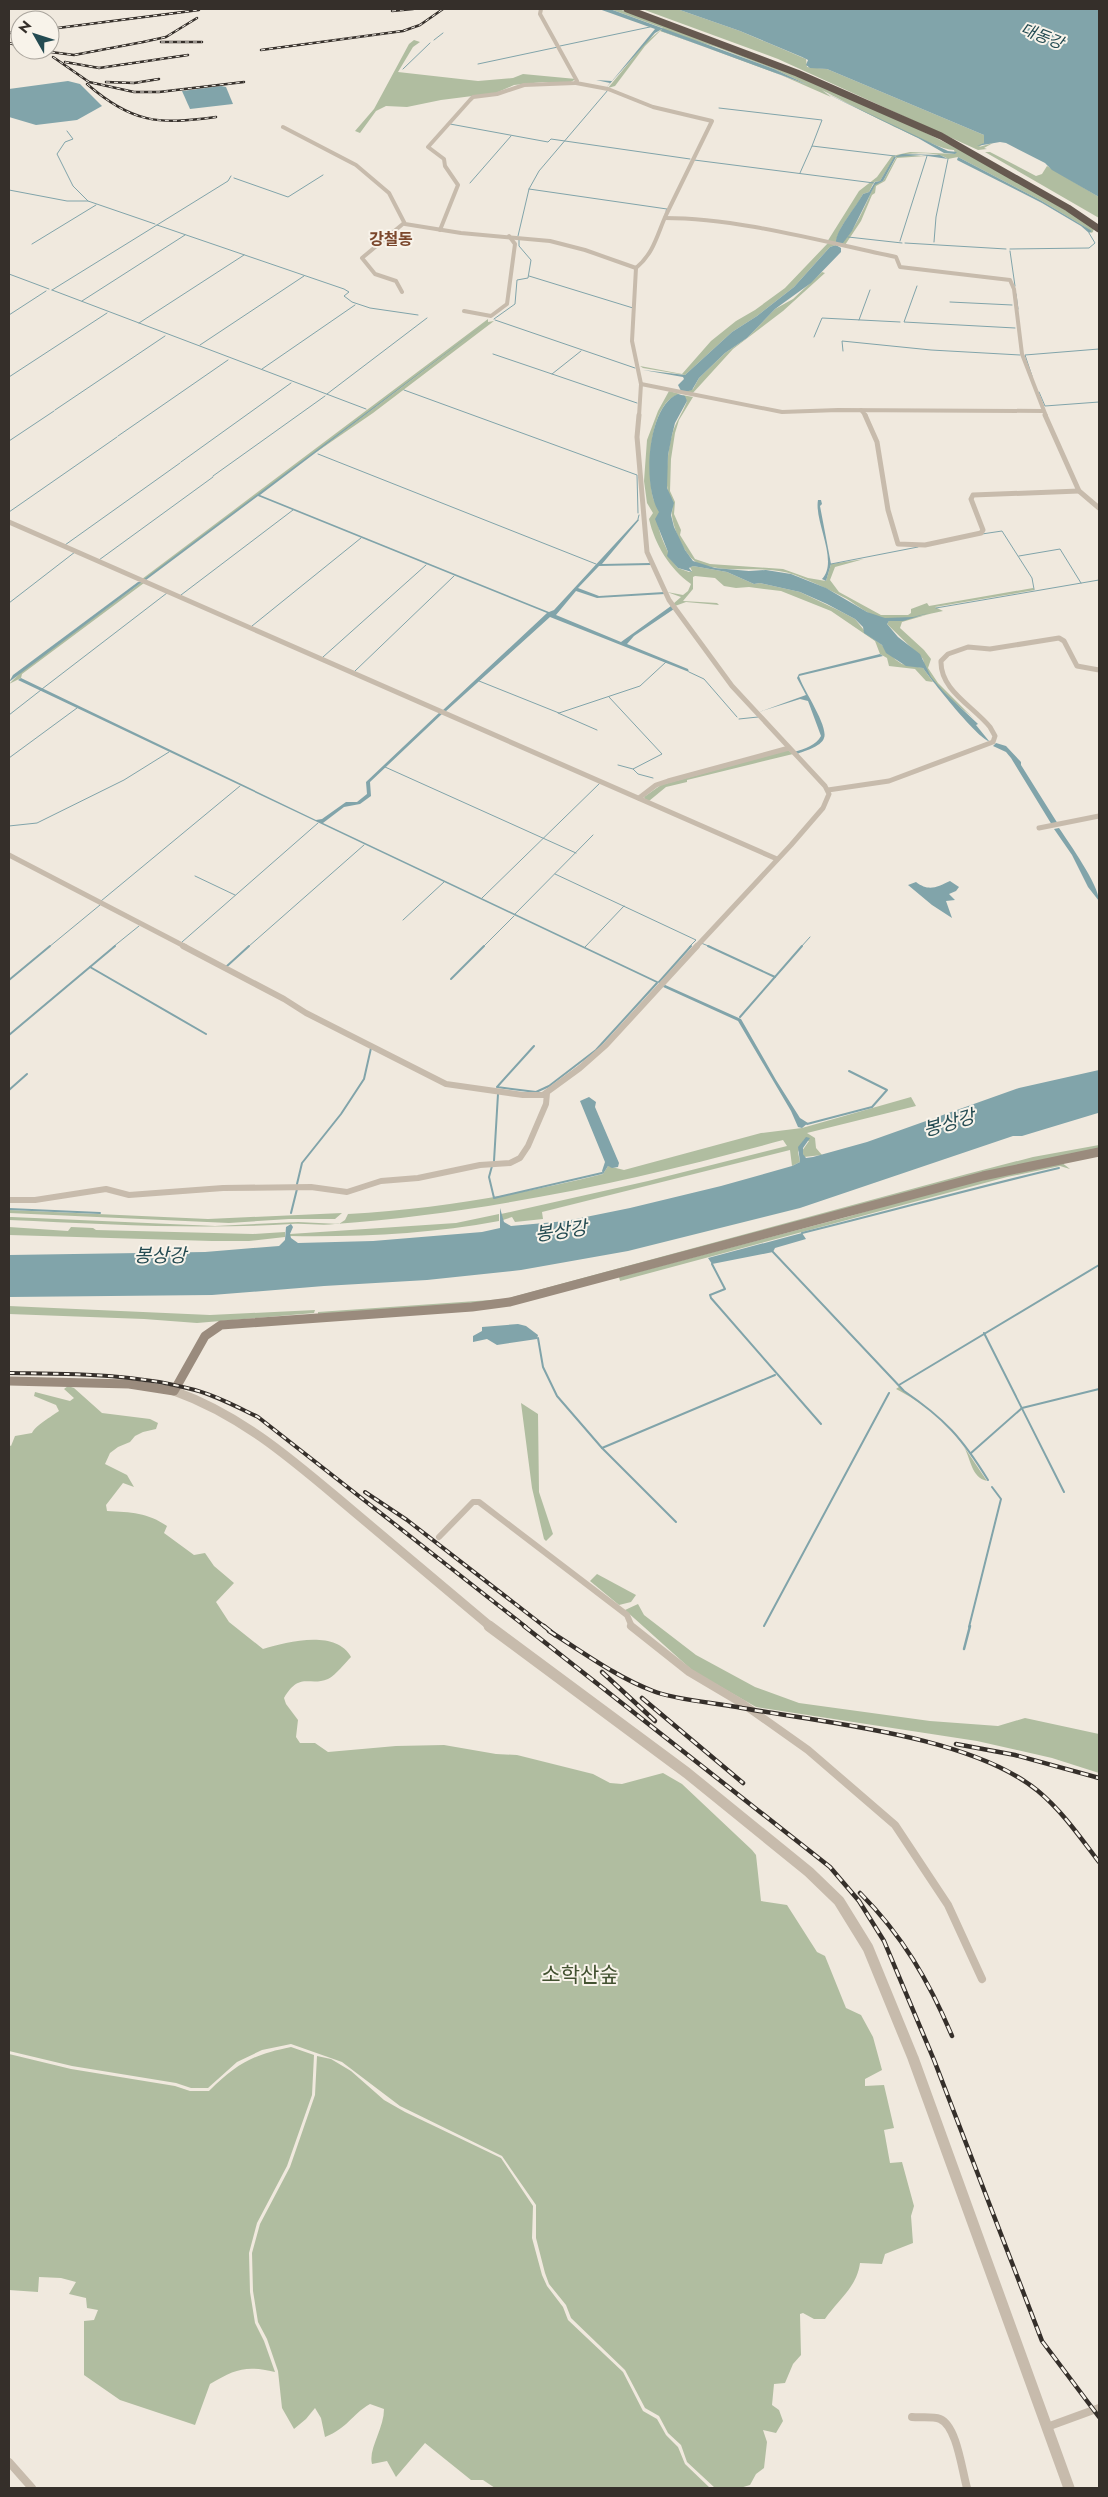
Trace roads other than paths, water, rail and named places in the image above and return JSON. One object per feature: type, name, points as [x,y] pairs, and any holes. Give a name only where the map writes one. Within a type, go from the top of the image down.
[{"type":"highway","points":[[627,9],[797,73],[941,136],[1068,208],[1099,229]]},
{"type":"main road","points":[[9,1381],[129,1384],[174,1391],[202,1340],[221,1325],[472,1307],[510,1302],[848,1214],[982,1176],[1099,1152]]},
{"type":"street","points":[[541,9],[540,14],[577,78],[576,83]]},
{"type":"street","points":[[9,855],[284,998],[306,1013],[441,1081],[451,1085],[523,1095],[547,1093],[606,1045],[823,808],[828,798],[828,790],[732,686],[693,636],[678,610],[669,600],[648,556],[642,521],[636,437],[640,384],[632,341],[636,268],[646,260],[656,244],[665,218],[711,120],[650,106],[608,89],[576,83],[524,85],[497,94],[473,97],[428,147],[444,159],[446,168],[458,185],[440,230]]},
{"type":"street","points":[[283,127],[356,166],[388,193],[404,223]]},
{"type":"street","points":[[665,218],[681,218],[776,232],[896,257],[900,267],[1008,279],[1014,287],[1022,354],[1043,411],[1054,429],[1079,491],[1099,508]]},
{"type":"street","points":[[404,223],[440,230],[539,239],[566,244],[636,268]]},
{"type":"street","points":[[402,292],[396,281],[375,274],[362,258],[404,223]]},
{"type":"street","points":[[464,311],[491,316],[507,304],[514,244],[514,240],[509,236]]},
{"type":"street","points":[[640,384],[776,411],[1043,411]]},
{"type":"street","points":[[861,410],[867,415],[876,442],[884,474],[888,509],[898,544],[901,547],[981,533],[983,530],[971,499],[973,495],[1079,491]]},
{"type":"street","points":[[9,522],[777,859]]},
{"type":"street","points":[[828,790],[889,781],[992,742],[995,736],[990,727],[952,691],[940,671],[941,661],[955,651],[968,647],[990,649],[1059,638],[1064,641],[1077,666],[1099,670]]},
{"type":"street","points":[[639,798],[656,785],[668,781],[789,748]]},
{"type":"street","points":[[1039,828],[1099,816]]},
{"type":"street","points":[[9,1200],[35,1200],[106,1189],[129,1195],[223,1188],[275,1189],[311,1187],[347,1192],[381,1180],[418,1178],[480,1165],[510,1163],[520,1158],[528,1146],[546,1104],[547,1093]]},
{"type":"street","points":[[174,1391],[205,1402],[229,1415],[283,1452],[495,1631],[623,1724],[702,1785],[808,1872],[839,1901],[868,1948],[912,2058],[1069,2488]]},
{"type":"street","points":[[440,1537],[472,1502],[479,1502],[627,1615],[630,1625],[668,1656],[747,1708],[822,1761],[895,1825],[948,1905],[982,1979]]},
{"type":"street","points":[[1047,2426],[1099,2408]]},
{"type":"street","points":[[912,2417],[945,2422],[958,2450],[967,2488]]},
{"type":"street","points":[[9,2462],[32,2488]]},
{"type":"water","points":[[599,9],[610,9],[774,69],[808,85],[661,31],[662,29],[655,33],[606,88],[610,83],[596,80],[612,81],[655,29]]},
{"type":"water","name":"대동강","points":[[677,9],[1099,9],[1099,197],[1052,170],[1045,163],[1006,143],[1000,142],[977,146],[984,143],[984,135],[827,69],[810,68],[806,65],[808,60],[802,57],[740,31]]},
{"type":"water","points":[[68,81],[80,84],[102,106],[77,120],[36,125],[9,117],[9,89]]},
{"type":"water","points":[[226,87],[233,104],[190,109],[182,91]]},
{"type":"water","points":[[815,88],[948,151],[957,152],[955,154],[944,153],[918,138]]},
{"type":"water","points":[[902,154],[940,155],[948,159],[921,155],[896,157],[883,181],[875,185],[852,231],[843,243],[836,243],[842,226],[863,194],[869,192],[875,182],[880,181],[894,157]]},
{"type":"water","points":[[958,157],[1040,200],[1092,231],[1089,233],[1081,226],[1042,203],[957,160]]},
{"type":"water","points":[[836,245],[841,248],[841,252],[811,283],[775,309],[747,338],[725,353],[699,378],[692,390],[682,393],[678,385],[684,379],[683,377],[643,370],[685,375],[732,332],[757,316],[794,287],[830,247]]},
{"type":"water","points":[[490,320],[260,495],[549,612],[554,610],[638,519],[602,564],[650,563],[651,565],[599,566],[578,588],[599,596],[664,592],[665,594],[597,598],[576,591],[556,615],[621,642],[671,606],[674,609],[634,636],[627,644],[688,669],[689,672],[550,617],[445,712],[443,710],[547,613],[258,496],[146,580],[144,579]]},
{"type":"water","points":[[678,394],[685,396],[687,401],[675,423],[672,435],[668,455],[667,488],[674,503],[671,515],[674,527],[685,550],[693,561],[715,568],[749,571],[766,570],[791,574],[826,588],[867,612],[885,618],[913,617],[929,613],[903,621],[889,621],[887,624],[898,637],[920,654],[931,677],[978,724],[976,725],[989,741],[975,731],[923,668],[906,666],[886,653],[882,645],[864,633],[863,627],[855,619],[800,592],[760,583],[754,584],[727,572],[693,566],[689,568],[692,572],[678,568],[667,556],[668,552],[655,519],[659,512],[650,485],[650,448],[660,414],[668,401]]},
{"type":"water","points":[[818,500],[821,500],[822,504],[820,506],[831,564],[826,581],[822,579],[827,571],[828,562],[819,519]]},
{"type":"water","points":[[138,582],[142,582],[9,682],[13,675]]},
{"type":"water","points":[[880,654],[883,656],[799,676],[823,725],[824,738],[820,744],[812,748],[797,754],[794,752],[810,746],[821,736],[808,701],[800,699],[759,712],[806,695],[797,678],[799,674]]},
{"type":"water","points":[[21,678],[316,820],[322,819],[346,802],[357,802],[367,794],[366,782],[440,712],[443,713],[370,782],[371,796],[360,804],[344,807],[323,823],[659,982],[657,983],[18,680]]},
{"type":"water","points":[[996,743],[1006,746],[1021,762],[1021,765],[1058,824],[1052,825],[1011,758],[1006,752],[993,746]]},
{"type":"water","points":[[1059,828],[1089,875],[1098,894],[1099,901],[1088,887],[1072,855],[1054,829]]},
{"type":"water","points":[[950,881],[959,887],[956,891],[949,894],[955,900],[946,901],[952,918],[932,905],[908,885],[916,882],[925,887],[933,888]]},
{"type":"water","points":[[663,984],[741,1019],[800,1118],[808,1123],[802,1128],[798,1127],[791,1111],[738,1021],[661,986]]},
{"type":"water","name":"봉상강","points":[[1099,1070],[1098,1113],[1022,1136],[1013,1136],[800,1208],[628,1251],[521,1270],[427,1280],[212,1295],[9,1297],[9,1255],[205,1252],[279,1246],[285,1240],[286,1227],[291,1224],[293,1227],[290,1234],[291,1238],[298,1243],[373,1241],[482,1232],[500,1228],[500,1208],[504,1222],[511,1226],[566,1221],[721,1186],[792,1166],[800,1162],[798,1147],[806,1137],[810,1138],[803,1148],[803,1154],[806,1158],[813,1157],[867,1142],[1019,1088]]},
{"type":"water","points":[[589,1097],[596,1102],[595,1107],[619,1163],[618,1167],[612,1168],[608,1166],[603,1174],[605,1162],[580,1101]]},
{"type":"water","points":[[802,1233],[806,1239],[775,1248],[773,1252],[712,1264],[708,1258]]},
{"type":"water","points":[[518,1324],[526,1326],[538,1335],[537,1339],[497,1345],[487,1339],[473,1342],[473,1336],[482,1331],[482,1327]]},
{"type":"waterway","points":[[560,46],[650,27]]},
{"type":"waterway","points":[[434,40],[443,33]]},
{"type":"waterway","points":[[403,69],[430,43]]},
{"type":"waterway","points":[[478,64],[558,47]]},
{"type":"waterway","points":[[565,141],[608,90]]},
{"type":"waterway","points":[[719,108],[822,120],[812,146]]},
{"type":"waterway","points":[[450,124],[548,142],[551,139],[565,141]]},
{"type":"waterway","points":[[67,131],[73,139],[65,142],[57,154],[73,186],[88,201]]},
{"type":"waterway","points":[[470,183],[511,136]]},
{"type":"waterway","points":[[529,189],[539,171],[565,141]]},
{"type":"waterway","points":[[565,141],[690,159]]},
{"type":"waterway","points":[[800,173],[812,146]]},
{"type":"waterway","points":[[812,146],[895,156]]},
{"type":"waterway","points":[[900,241],[927,156]]},
{"type":"waterway","points":[[934,242],[936,217],[948,159]]},
{"type":"waterway","points":[[694,160],[874,183]]},
{"type":"waterway","points":[[234,178],[288,197],[323,175]]},
{"type":"waterway","points":[[139,323],[52,290],[228,181],[231,176]]},
{"type":"waterway","points":[[518,236],[529,189]]},
{"type":"waterway","points":[[529,189],[667,209],[666,211]]},
{"type":"waterway","points":[[9,190],[67,201],[88,201]]},
{"type":"waterway","points":[[88,201],[155,224]]},
{"type":"waterway","points":[[32,244],[96,205]]},
{"type":"waterway","points":[[157,225],[344,289],[349,292],[344,296],[352,302],[370,308],[418,315]]},
{"type":"waterway","points":[[1010,249],[1089,248],[1095,243],[1089,233]]},
{"type":"waterway","points":[[82,301],[185,235]]},
{"type":"waterway","points":[[848,237],[902,243]]},
{"type":"waterway","points":[[494,319],[515,304],[517,280],[528,278],[531,260],[519,246],[519,238]]},
{"type":"waterway","points":[[905,243],[1006,249]]},
{"type":"waterway","points":[[1010,251],[1015,286]]},
{"type":"waterway","points":[[139,323],[244,255]]},
{"type":"waterway","points":[[9,274],[49,289]]},
{"type":"waterway","points":[[200,345],[304,276]]},
{"type":"waterway","points":[[529,276],[633,308]]},
{"type":"waterway","points":[[917,286],[904,322],[1015,328]]},
{"type":"waterway","points":[[859,320],[870,290]]},
{"type":"waterway","points":[[9,315],[46,291]]},
{"type":"waterway","points":[[1016,294],[1018,309]]},
{"type":"waterway","points":[[950,302],[1012,305]]},
{"type":"waterway","points":[[262,369],[355,305]]},
{"type":"waterway","points":[[9,377],[107,313]]},
{"type":"waterway","points":[[327,394],[427,318]]},
{"type":"waterway","points":[[814,337],[822,318],[859,320]]},
{"type":"waterway","points":[[495,320],[635,368]]},
{"type":"waterway","points":[[859,320],[900,322]]},
{"type":"waterway","points":[[139,323],[366,409]]},
{"type":"waterway","points":[[55,410],[165,336]]},
{"type":"waterway","points":[[843,351],[842,341],[931,350],[1020,355]]},
{"type":"waterway","points":[[1032,376],[1025,355],[1099,349]]},
{"type":"waterway","points":[[552,374],[581,351]]},
{"type":"waterway","points":[[493,354],[552,374]]},
{"type":"waterway","points":[[118,436],[228,360]]},
{"type":"waterway","points":[[552,374],[637,403]]},
{"type":"waterway","points":[[181,462],[291,383]]},
{"type":"waterway","points":[[404,390],[637,475],[638,513]]},
{"type":"waterway","points":[[1039,392],[1045,406],[1099,402]]},
{"type":"waterway","points":[[213,476],[325,396]]},
{"type":"waterway","points":[[9,441],[54,411]]},
{"type":"waterway","points":[[9,512],[117,437]]},
{"type":"waterway","points":[[318,454],[596,564]]},
{"type":"waterway","points":[[65,545],[180,463]]},
{"type":"waterway","points":[[99,560],[213,477]]},
{"type":"waterway","points":[[181,595],[293,510]]},
{"type":"waterway","points":[[638,519],[639,515]]},
{"type":"waterway","points":[[982,534],[1002,531],[1032,578],[1034,589]]},
{"type":"waterway","points":[[252,626],[361,538]]},
{"type":"waterway","points":[[831,564],[918,547]]},
{"type":"waterway","points":[[1019,556],[1060,549],[1081,583]]},
{"type":"waterway","points":[[9,603],[75,552]]},
{"type":"waterway","points":[[323,657],[426,565]]},
{"type":"waterway","points":[[355,671],[454,576]]},
{"type":"waterway","points":[[936,608],[1099,580]]},
{"type":"waterway","points":[[42,689],[167,593]]},
{"type":"waterway","points":[[479,681],[559,713],[640,686],[666,662]]},
{"type":"waterway","points":[[689,672],[704,679],[737,717]]},
{"type":"waterway","points":[[9,715],[41,690]]},
{"type":"waterway","points":[[609,697],[662,754],[633,769]]},
{"type":"waterway","points":[[9,758],[77,708]]},
{"type":"waterway","points":[[558,713],[597,730]]},
{"type":"waterway","points":[[739,719],[758,717]]},
{"type":"waterway","points":[[9,826],[37,823],[124,780],[169,752]]},
{"type":"waterway","points":[[618,765],[633,769]]},
{"type":"waterway","points":[[385,767],[543,838]]},
{"type":"waterway","points":[[633,769],[638,774],[653,778]]},
{"type":"waterway","points":[[543,838],[600,783]]},
{"type":"waterway","points":[[101,901],[240,786]]},
{"type":"waterway","points":[[182,942],[318,823]]},
{"type":"waterway","points":[[575,853],[593,835]]},
{"type":"waterway","points":[[482,898],[543,838]]},
{"type":"waterway","points":[[543,838],[575,853]]},
{"type":"waterway","points":[[248,947],[364,845]]},
{"type":"waterway","points":[[515,914],[575,853]]},
{"type":"waterway","points":[[555,874],[624,906]]},
{"type":"waterway","points":[[195,876],[235,895]]},
{"type":"waterway","points":[[403,920],[444,882]]},
{"type":"waterway","points":[[49,947],[100,905]]},
{"type":"waterway","points":[[585,947],[624,906]]},
{"type":"waterway","points":[[624,906],[696,940],[689,947]]},
{"type":"waterway","points":[[451,979],[514,916]]},
{"type":"waterway","points":[[113,947],[139,926]]},
{"type":"waterway","points":[[801,947],[810,937]]},
{"type":"waterway","points":[[701,943],[711,947]]},
{"type":"waterway","points":[[9,980],[50,946]]},
{"type":"waterway","points":[[9,1035],[115,946]]},
{"type":"waterway","points":[[227,966],[249,946]]},
{"type":"waterway","points":[[659,982],[691,946]]},
{"type":"waterway","points":[[708,946],[775,977]]},
{"type":"waterway","points":[[775,977],[802,946]]},
{"type":"waterway","points":[[90,967],[206,1034]]},
{"type":"waterway","points":[[740,1017],[775,977]]},
{"type":"waterway","points":[[534,1046],[497,1087],[536,1092],[549,1086],[596,1050],[657,983]]},
{"type":"waterway","points":[[297,1184],[302,1163],[341,1114],[364,1079],[371,1048]]},
{"type":"waterway","points":[[807,1124],[872,1107],[887,1090],[849,1071]]},
{"type":"waterway","points":[[9,1090],[27,1074]]},
{"type":"waterway","points":[[494,1161],[498,1094]]},
{"type":"waterway","points":[[492,1166],[489,1177],[494,1198],[602,1173]]},
{"type":"waterway","points":[[802,1233],[1059,1168]]},
{"type":"waterway","points":[[291,1213],[297,1189]]},
{"type":"waterway","points":[[9,1209],[100,1213]]},
{"type":"waterway","points":[[773,1252],[904,1391],[931,1411],[952,1430],[970,1452],[988,1480]]},
{"type":"waterway","points":[[712,1264],[725,1289],[710,1295],[711,1298],[821,1424]]},
{"type":"waterway","points":[[984,1334],[1099,1265]]},
{"type":"waterway","points":[[899,1385],[984,1334]]},
{"type":"waterway","points":[[984,1334],[1022,1408]]},
{"type":"waterway","points":[[538,1338],[543,1367],[557,1396],[602,1448]]},
{"type":"waterway","points":[[602,1448],[775,1375]]},
{"type":"waterway","points":[[1022,1408],[1099,1389]]},
{"type":"waterway","points":[[764,1626],[889,1393]]},
{"type":"waterway","points":[[971,1453],[1022,1408]]},
{"type":"waterway","points":[[1022,1408],[1064,1492]]},
{"type":"waterway","points":[[602,1448],[676,1522]]},
{"type":"waterway","points":[[969,1627],[1001,1499],[992,1487]]},
{"type":"waterway","points":[[964,1649],[970,1626]]},
{"type":"railway","points":[[392,11],[413,9]]},
{"type":"railway","points":[[261,50],[403,31],[420,25],[443,9]]},
{"type":"railway","points":[[60,28],[199,10]]},
{"type":"railway","points":[[60,53],[74,55],[166,37],[197,18]]},
{"type":"railway","points":[[161,42],[202,42]]},
{"type":"railway","points":[[65,62],[99,68],[188,55]]},
{"type":"railway","points":[[57,60],[89,82],[134,92],[159,92],[244,82]]},
{"type":"railway","points":[[106,82],[134,83],[159,79]]},
{"type":"railway","points":[[87,84],[118,107],[132,114],[147,118],[178,121],[216,117]]},
{"type":"railway","points":[[9,1373],[126,1377],[172,1384],[203,1392],[258,1417],[526,1627]]},
{"type":"railway","points":[[365,1492],[407,1520],[545,1627]]},
{"type":"railway","points":[[524,1626],[830,1867],[859,1901],[884,1941],[934,2060],[1042,2341],[1099,2417]]},
{"type":"railway","points":[[544,1626],[554,1634]]},
{"type":"railway","points":[[549,1631],[554,1634]]},
{"type":"railway","points":[[554,1634],[613,1671],[639,1685],[662,1694],[897,1734],[975,1757],[1010,1772],[1038,1791],[1063,1816],[1099,1862]]},
{"type":"railway","points":[[602,1672],[655,1721]]},
{"type":"railway","points":[[642,1698],[743,1783]]},
{"type":"railway","points":[[956,1744],[1015,1755],[1099,1778]]},
{"type":"railway","points":[[860,1893],[902,1942],[934,1996],[952,2036]]},
{"type":"district","name":"강철동","points":[[391,239]]},
{"type":"park label","name":"소학산숲","points":[[580,1975]]}]
